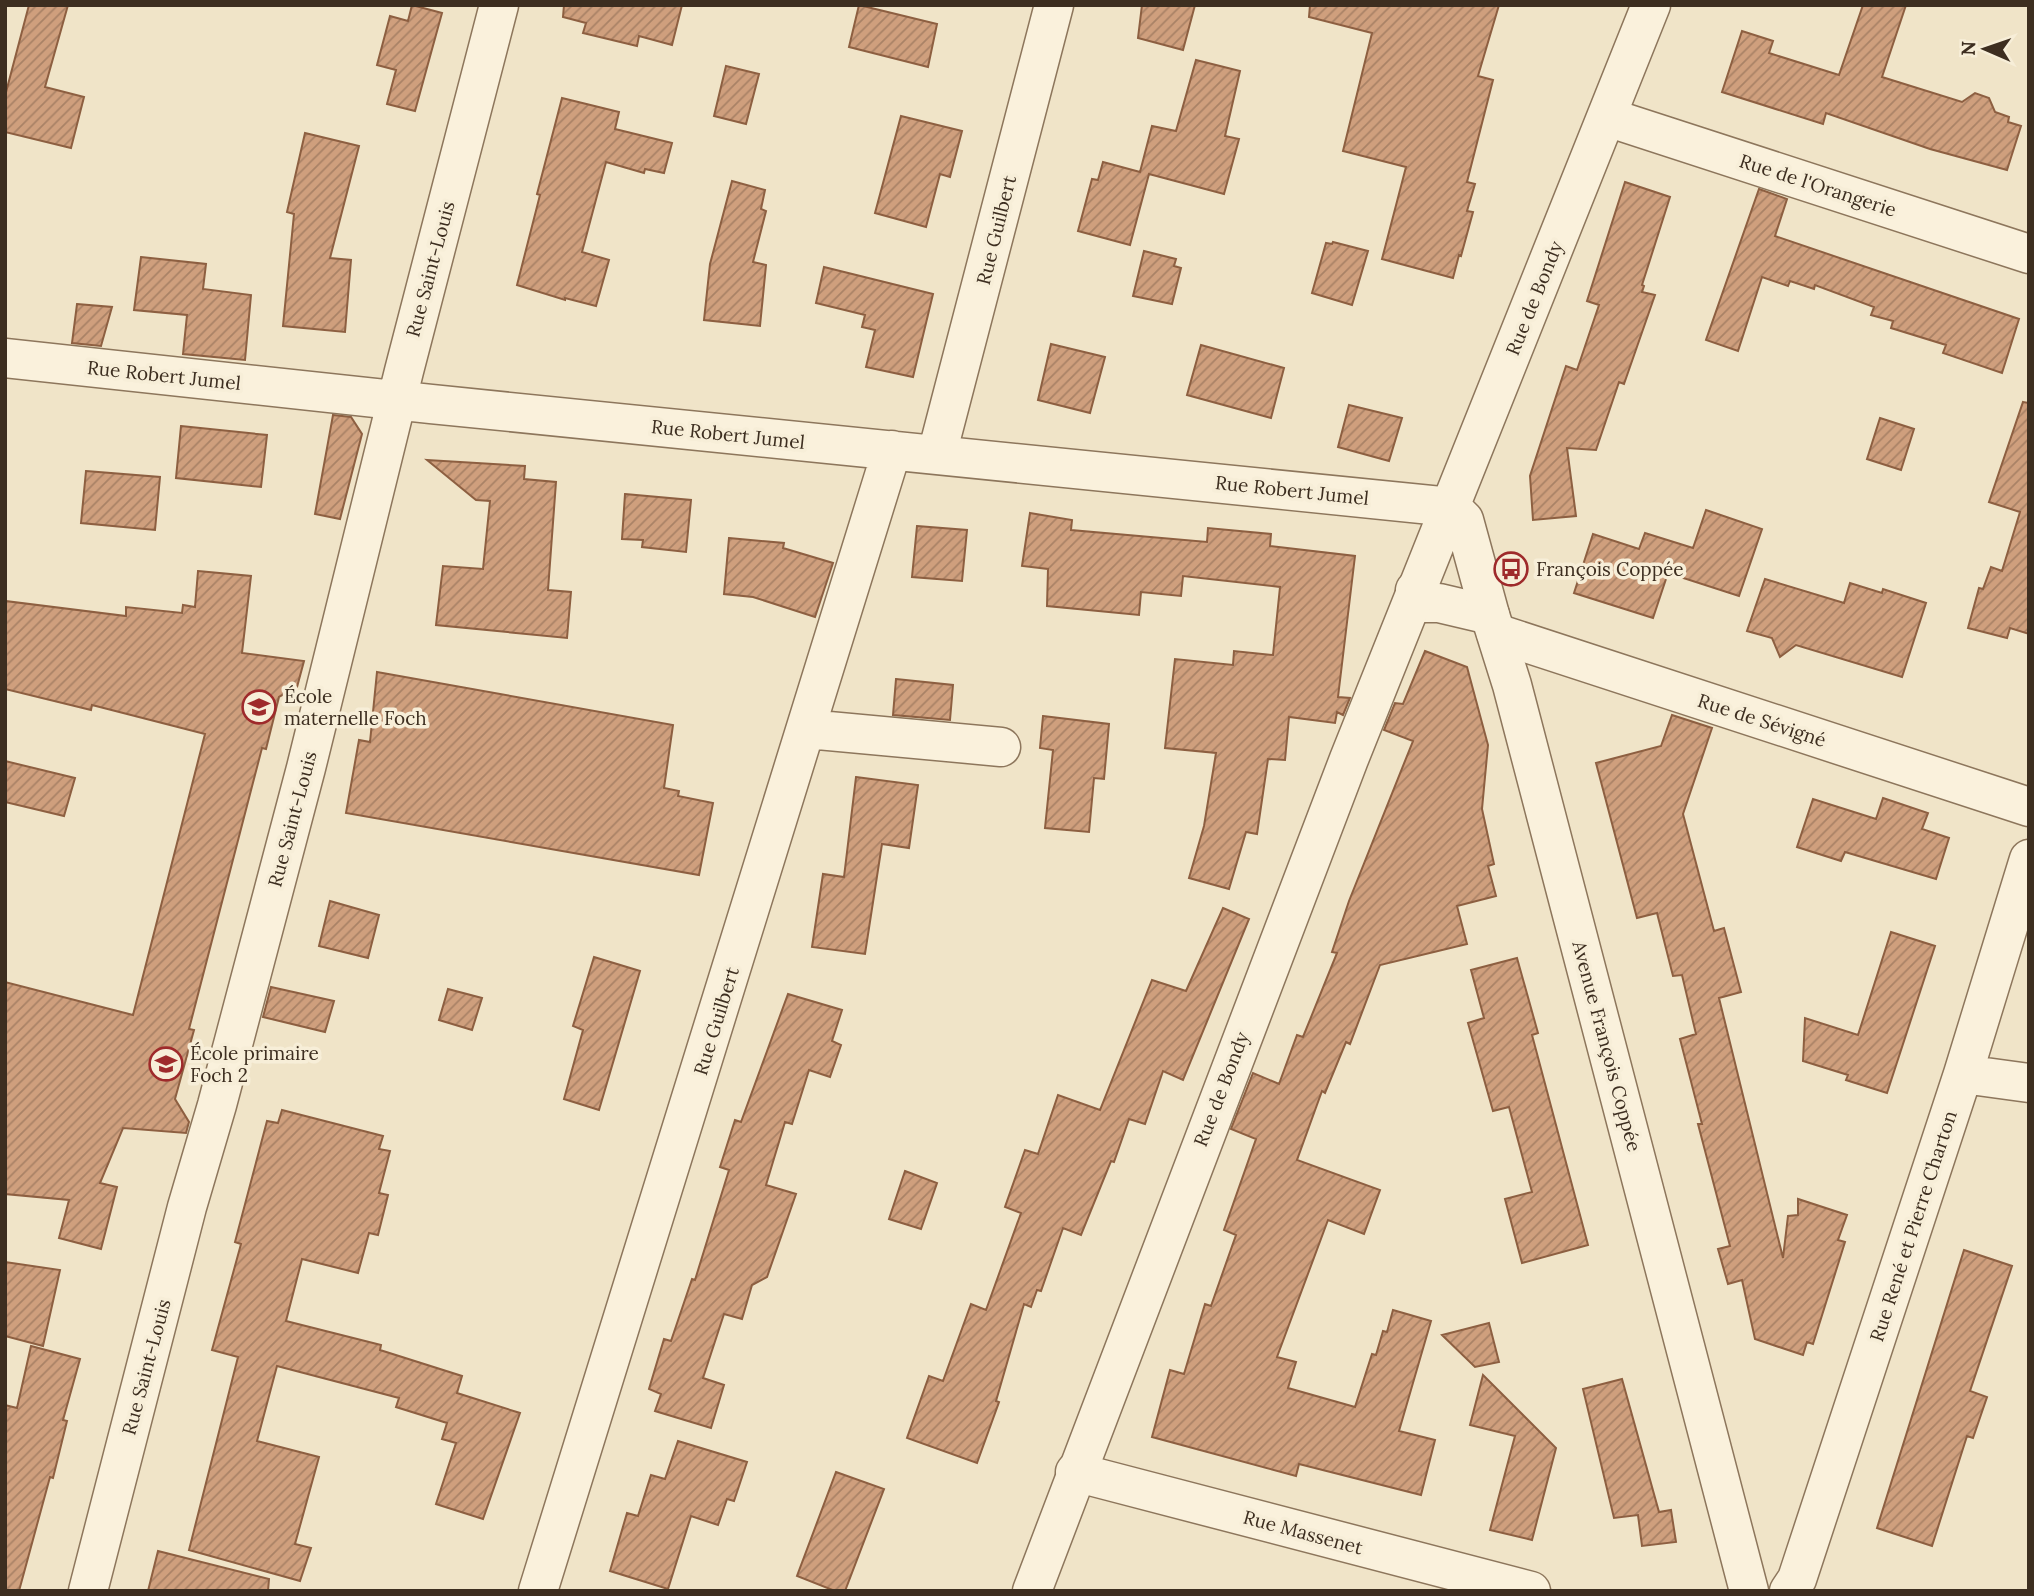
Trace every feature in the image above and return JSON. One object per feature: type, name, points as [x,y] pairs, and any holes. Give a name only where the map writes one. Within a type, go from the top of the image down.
[{"type":"street","name":"Rue Saint-Louis","points":[[88,1591],[187,1207],[217,1105],[306,768],[397,399],[499,5]]},
{"type":"street","name":"Rue Guilbert","points":[[937,454],[1054,5]]},
{"type":"street","name":"Rue de Bondy","points":[[1032,1591],[1259,990],[1415,590],[1451,507],[1651,5]]},
{"type":"street","name":"Rue de l'Orangerie","points":[[1607,117],[2029,254]]},
{"type":"street","name":"Rue Robert Jumel","points":[[5,358],[1451,507]]},
{"type":"street","name":"Rue Guilbert","points":[[538,1591],[892,450]]},
{"type":"street","name":"Avenue François Coppée","points":[[1451,507],[1464,520],[1512,685],[1749,1591]]},
{"type":"street","points":[[1415,590],[1417,603],[1439,603],[1493,624]]},
{"type":"street","name":"Rue de Sévigné","points":[[1493,624],[2029,807]]},
{"type":"street","points":[[807,729],[1001,747]]},
{"type":"street","name":"Rue René et Pierre Charton","points":[[1790,1591],[1797,1579],[1963,1074],[2029,859]]},
{"type":"street","points":[[1963,1074],[2029,1083]]},
{"type":"street","name":"Rue Massenet","points":[[1075,1472],[1531,1591]]},
{"type":"building","points":[[29,5],[68,5],[45,87],[84,97],[71,148],[5,132],[5,96]]},
{"type":"building","points":[[412,5],[442,13],[415,111],[387,104],[396,70],[377,65],[390,16],[408,21]]},
{"type":"building","points":[[564,5],[682,5],[672,45],[639,36],[637,46],[583,33],[586,23],[563,17]]},
{"type":"building","points":[[859,5],[937,24],[928,67],[849,47]]},
{"type":"building","points":[[1142,5],[1195,5],[1183,50],[1138,38]]},
{"type":"building","points":[[1310,5],[1499,5],[1478,76],[1493,80],[1467,182],[1475,184],[1467,211],[1473,212],[1453,278],[1382,259],[1406,167],[1343,151],[1372,33],[1309,17]]},
{"type":"building","points":[[1863,5],[1906,5],[1882,77],[1962,102],[1975,93],[1989,98],[1995,112],[2009,117],[2008,122],[2021,126],[2007,170],[1930,149],[1826,113],[1823,124],[1722,92],[1742,31],[1773,41],[1769,53],[1839,75]]},
{"type":"building","points":[[1196,60],[1240,71],[1225,136],[1239,139],[1224,194],[1149,174],[1130,245],[1078,231],[1092,179],[1098,180],[1103,162],[1140,172],[1152,126],[1176,131]]},
{"type":"building","points":[[726,66],[759,74],[746,124],[714,116]]},
{"type":"building","points":[[562,98],[619,112],[615,129],[672,143],[664,173],[645,169],[644,173],[606,162],[582,252],[609,260],[596,306],[565,300],[517,285]]},
{"type":"building","points":[[901,116],[962,131],[950,177],[940,174],[926,227],[875,213]]},
{"type":"building","points":[[305,133],[359,146],[330,258],[351,260],[345,332],[283,326],[294,214],[287,212]]},
{"type":"building","points":[[732,181],[765,190],[761,209],[766,211],[753,262],[766,265],[760,326],[704,320],[710,264]]},
{"type":"building","points":[[1625,182],[1670,197],[1642,285],[1642,292],[1655,295],[1624,384],[1619,382],[1596,450],[1567,448],[1576,516],[1533,520],[1530,476],[1566,366],[1577,370],[1599,305],[1587,301]]},
{"type":"building","points":[[1759,189],[1787,199],[1775,236],[2019,319],[2002,373],[1943,353],[1946,345],[1891,328],[1893,321],[1871,315],[1874,307],[1815,285],[1814,289],[1790,281],[1788,286],[1762,277],[1738,351],[1706,340]]},
{"type":"building","points":[[1333,242],[1368,251],[1352,305],[1312,293],[1326,243]]},
{"type":"building","points":[[1144,251],[1176,259],[1174,266],[1181,268],[1172,304],[1133,296]]},
{"type":"building","points":[[141,257],[206,264],[203,289],[251,295],[245,360],[183,354],[187,315],[134,310]]},
{"type":"building","points":[[824,267],[933,294],[913,377],[866,367],[875,330],[862,327],[865,315],[816,303]]},
{"type":"building","points":[[77,304],[112,307],[101,346],[72,343]]},
{"type":"building","points":[[1051,344],[1105,357],[1090,413],[1038,400]]},
{"type":"building","points":[[1201,345],[1284,368],[1271,418],[1187,395]]},
{"type":"building","points":[[2023,402],[2029,403],[2029,634],[2010,628],[2007,638],[1968,628],[1979,588],[1983,589],[1991,567],[2002,571],[2020,512],[1989,502]]},
{"type":"building","points":[[1349,405],[1402,418],[1389,461],[1338,447]]},
{"type":"building","points":[[333,415],[351,417],[362,434],[340,519],[315,514]]},
{"type":"building","points":[[1880,418],[1914,429],[1901,470],[1867,459]]},
{"type":"building","points":[[181,426],[267,435],[261,487],[176,478]]},
{"type":"building","points":[[427,460],[525,466],[524,479],[556,482],[548,590],[571,592],[567,638],[436,625],[443,566],[483,569],[490,501],[476,500]]},
{"type":"building","points":[[86,471],[160,477],[155,530],[81,523]]},
{"type":"building","points":[[625,494],[691,500],[686,552],[642,547],[643,540],[622,539]]},
{"type":"building","points":[[1706,510],[1762,529],[1739,596],[1668,573],[1653,618],[1574,593],[1593,534],[1639,549],[1645,533],[1693,548]]},
{"type":"building","points":[[1030,513],[1072,520],[1071,530],[1207,542],[1208,528],[1271,534],[1270,546],[1355,556],[1338,697],[1350,698],[1343,715],[1337,712],[1335,723],[1289,717],[1285,760],[1268,759],[1257,834],[1246,832],[1229,889],[1189,878],[1204,826],[1216,753],[1165,748],[1175,659],[1233,665],[1234,651],[1273,655],[1280,587],[1183,576],[1181,596],[1141,592],[1139,615],[1047,606],[1048,569],[1022,566]]},
{"type":"building","points":[[917,526],[967,530],[962,581],[912,577]]},
{"type":"building","points":[[729,538],[784,543],[783,548],[833,563],[815,617],[753,597],[724,594]]},
{"type":"building","points":[[198,571],[251,576],[242,653],[304,661],[297,687],[279,697],[266,749],[262,748],[189,1029],[194,1030],[175,1099],[189,1122],[186,1133],[123,1128],[100,1183],[117,1187],[101,1249],[59,1238],[69,1200],[5,1194],[5,982],[133,1015],[205,734],[92,705],[91,710],[5,689],[5,601],[126,616],[126,607],[182,613],[183,605],[195,607]]},
{"type":"building","points":[[1765,579],[1844,603],[1850,583],[1882,593],[1883,589],[1926,603],[1902,677],[1796,645],[1780,657],[1772,638],[1747,631]]},
{"type":"building","points":[[1425,651],[1467,667],[1488,745],[1482,809],[1494,864],[1488,866],[1496,896],[1457,906],[1467,944],[1380,965],[1350,1044],[1346,1042],[1325,1093],[1322,1091],[1297,1160],[1380,1190],[1364,1234],[1328,1220],[1277,1357],[1296,1362],[1288,1388],[1355,1407],[1372,1354],[1376,1355],[1383,1331],[1387,1332],[1393,1310],[1431,1321],[1399,1431],[1435,1440],[1421,1495],[1299,1464],[1296,1476],[1152,1437],[1170,1370],[1184,1374],[1205,1304],[1211,1306],[1236,1235],[1224,1230],[1256,1139],[1231,1129],[1253,1073],[1279,1084],[1297,1035],[1303,1037],[1337,953],[1332,952],[1349,901],[1413,741],[1384,730],[1395,703],[1403,704]]},
{"type":"building","points":[[377,672],[673,725],[664,788],[679,791],[678,796],[713,803],[699,875],[346,813],[359,740],[370,742]]},
{"type":"building","points":[[896,679],[953,685],[950,720],[893,715]]},
{"type":"building","points":[[1672,715],[1712,728],[1683,814],[1714,931],[1724,928],[1741,992],[1719,998],[1783,1258],[1788,1216],[1798,1215],[1798,1199],[1847,1215],[1838,1240],[1845,1242],[1813,1344],[1807,1342],[1803,1355],[1755,1339],[1742,1280],[1728,1284],[1718,1249],[1730,1246],[1698,1124],[1702,1124],[1680,1039],[1696,1034],[1682,975],[1673,976],[1657,913],[1637,918],[1596,763],[1661,746]]},
{"type":"building","points":[[1043,716],[1109,724],[1104,779],[1094,778],[1089,832],[1045,828],[1053,750],[1040,748]]},
{"type":"building","points":[[5,761],[75,778],[64,816],[5,802]]},
{"type":"building","points":[[856,777],[918,785],[909,848],[882,844],[865,954],[812,947],[823,874],[844,877]]},
{"type":"building","points":[[1883,798],[1928,813],[1922,829],[1949,838],[1936,879],[1845,852],[1841,861],[1797,847],[1813,799],[1876,819]]},
{"type":"building","points":[[330,901],[379,915],[368,958],[319,946]]},
{"type":"building","points":[[1223,908],[1249,919],[1183,1080],[1163,1071],[1145,1124],[1129,1119],[1114,1162],[1111,1161],[1081,1235],[1063,1228],[1041,1291],[1037,1290],[1031,1307],[1024,1304],[996,1401],[999,1402],[977,1463],[907,1438],[929,1376],[943,1381],[971,1304],[986,1310],[1021,1213],[1005,1207],[1025,1150],[1038,1154],[1058,1095],[1100,1110],[1152,980],[1186,991]]},
{"type":"building","points":[[1891,932],[1935,946],[1887,1093],[1846,1080],[1848,1075],[1803,1061],[1805,1018],[1858,1035]]},
{"type":"building","points":[[594,957],[640,971],[599,1110],[564,1099],[583,1030],[573,1026]]},
{"type":"building","points":[[1517,958],[1538,1033],[1532,1035],[1588,1245],[1522,1263],[1505,1199],[1532,1192],[1509,1107],[1493,1111],[1468,1023],[1484,1018],[1471,970]]},
{"type":"building","points":[[271,987],[334,1001],[325,1032],[263,1017]]},
{"type":"building","points":[[448,989],[482,998],[472,1030],[439,1020]]},
{"type":"building","points":[[788,994],[842,1010],[832,1041],[841,1045],[830,1077],[809,1070],[792,1124],[785,1122],[766,1185],[796,1194],[767,1277],[752,1285],[742,1319],[724,1314],[703,1378],[724,1385],[711,1428],[655,1411],[661,1394],[649,1389],[664,1339],[671,1341],[692,1279],[695,1280],[729,1170],[720,1167],[735,1120],[741,1122]]},
{"type":"building","points":[[282,1110],[383,1136],[379,1149],[390,1151],[379,1193],[388,1195],[378,1235],[369,1233],[358,1273],[302,1259],[286,1321],[381,1345],[380,1350],[462,1376],[457,1393],[520,1413],[483,1519],[436,1504],[456,1443],[442,1439],[447,1423],[396,1407],[399,1398],[277,1366],[257,1441],[319,1457],[295,1544],[311,1548],[300,1581],[189,1550],[238,1357],[212,1350],[241,1244],[235,1242],[267,1121],[278,1123]]},
{"type":"building","points":[[905,1171],[937,1183],[921,1229],[889,1219]]},
{"type":"building","points":[[1964,1250],[2012,1266],[1970,1391],[1987,1397],[1973,1438],[1967,1436],[1932,1546],[1877,1528]]},
{"type":"building","points":[[5,1262],[60,1270],[43,1346],[5,1336]]},
{"type":"building","points":[[1489,1323],[1499,1362],[1475,1367],[1442,1335]]},
{"type":"building","points":[[31,1346],[80,1359],[63,1420],[67,1421],[53,1478],[50,1477],[19,1591],[5,1591],[5,1405],[17,1408]]},
{"type":"building","points":[[1483,1375],[1556,1448],[1532,1540],[1490,1530],[1515,1436],[1470,1425]]},
{"type":"building","points":[[1622,1379],[1659,1512],[1671,1510],[1676,1542],[1642,1546],[1638,1515],[1614,1518],[1583,1389]]},
{"type":"building","points":[[678,1441],[747,1462],[734,1501],[727,1499],[718,1525],[691,1516],[668,1589],[610,1571],[627,1513],[638,1516],[651,1475],[665,1479]]},
{"type":"building","points":[[836,1472],[884,1489],[845,1591],[835,1591],[797,1576]]},
{"type":"building","points":[[158,1551],[269,1579],[268,1591],[148,1591]]},
{"type":"place","name":"François Coppée","points":[[1511,569]]},
{"type":"place","name":"École maternelle Foch","points":[[259,707]]},
{"type":"place","name":"École primaire Foch 2","points":[[166,1064]]}]
